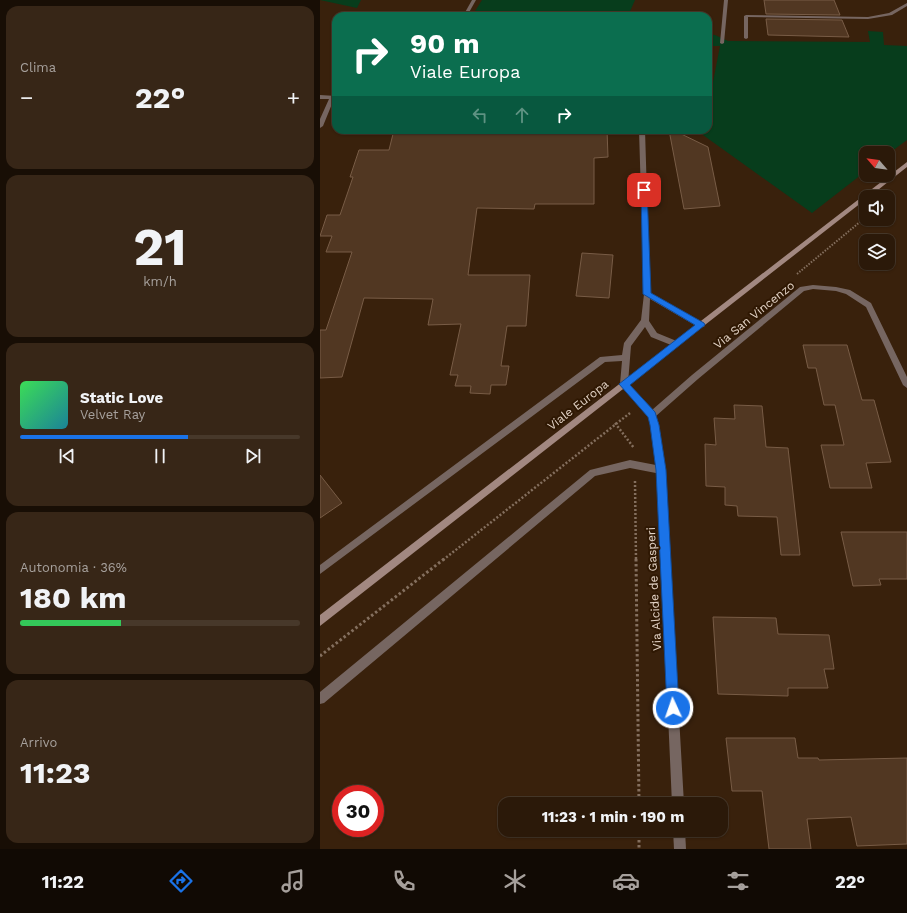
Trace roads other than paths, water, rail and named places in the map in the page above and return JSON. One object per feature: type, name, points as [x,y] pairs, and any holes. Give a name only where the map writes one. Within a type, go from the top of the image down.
[{"type":"main road","name":"Viale Europa","points":[[320,621],[907,164]]},
{"type":"street","points":[[467,12],[474,0]]},
{"type":"street","points":[[722,42],[726,3]]},
{"type":"street","points":[[746,38],[746,16],[868,18],[890,14],[907,4]]},
{"type":"street","points":[[320,97],[332,97]]},
{"type":"street","points":[[320,126],[332,101]]},
{"type":"street","points":[[642,134],[647,294],[645,321],[627,346],[624,384],[652,415]]},
{"type":"street","name":"Via San Vincenzo","points":[[652,415],[695,377],[802,289],[813,287],[836,289],[848,292],[869,305],[907,385]]},
{"type":"street","points":[[647,294],[701,325]]},
{"type":"street","points":[[645,321],[654,335],[676,344]]},
{"type":"street","points":[[320,570],[603,359],[626,358]]},
{"type":"street","name":"Via Alcide de Gasperi","points":[[652,415],[655,425],[661,470],[678,797]]},
{"type":"street","points":[[320,699],[593,473],[630,464],[661,470]]},
{"type":"street","points":[[679,837],[680,849]]}]
